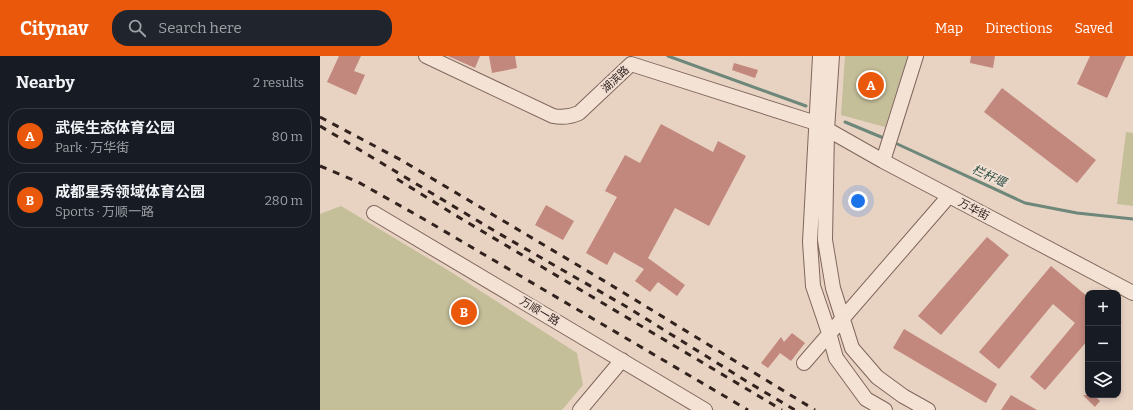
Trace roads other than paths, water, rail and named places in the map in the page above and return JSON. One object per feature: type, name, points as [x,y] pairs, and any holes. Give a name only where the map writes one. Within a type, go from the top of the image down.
[{"type":"street","name":"湖滨路","points":[[426,56],[557,117],[570,117],[579,113],[631,64],[822,127]]},
{"type":"street","points":[[820,56],[825,240],[833,288],[842,318],[852,348],[877,377],[903,396],[928,410]]},
{"type":"street","points":[[832,56],[822,127],[810,242],[813,286],[830,333],[836,358],[866,399],[885,410]]},
{"type":"street","points":[[883,161],[916,56]]},
{"type":"street","name":"万华街","points":[[822,127],[883,161],[1133,293]]},
{"type":"street","points":[[804,363],[949,196]]},
{"type":"street","name":"万顺一路","points":[[374,213],[705,410]]},
{"type":"street","points":[[580,410],[622,360]]},
{"type":"waterway","name":"栏杆堰","points":[[668,56],[806,106]]},
{"type":"waterway","name":"栏杆堰","points":[[845,122],[886,139]]},
{"type":"waterway","name":"栏杆堰","points":[[893,142],[1025,203],[1077,213],[1133,219]]},
{"type":"railway","points":[[320,117],[401,160],[606,282],[815,410]]},
{"type":"railway","points":[[320,126],[498,233],[627,307],[795,410]]},
{"type":"railway","points":[[320,166],[358,182],[422,218],[748,410]]},
{"type":"railway","points":[[397,179],[782,410]]},
{"type":"place","name":"武侯生态体育公园","points":[[871,85]]},
{"type":"place","name":"成都星秀领域体育公园","points":[[464,312]]}]
